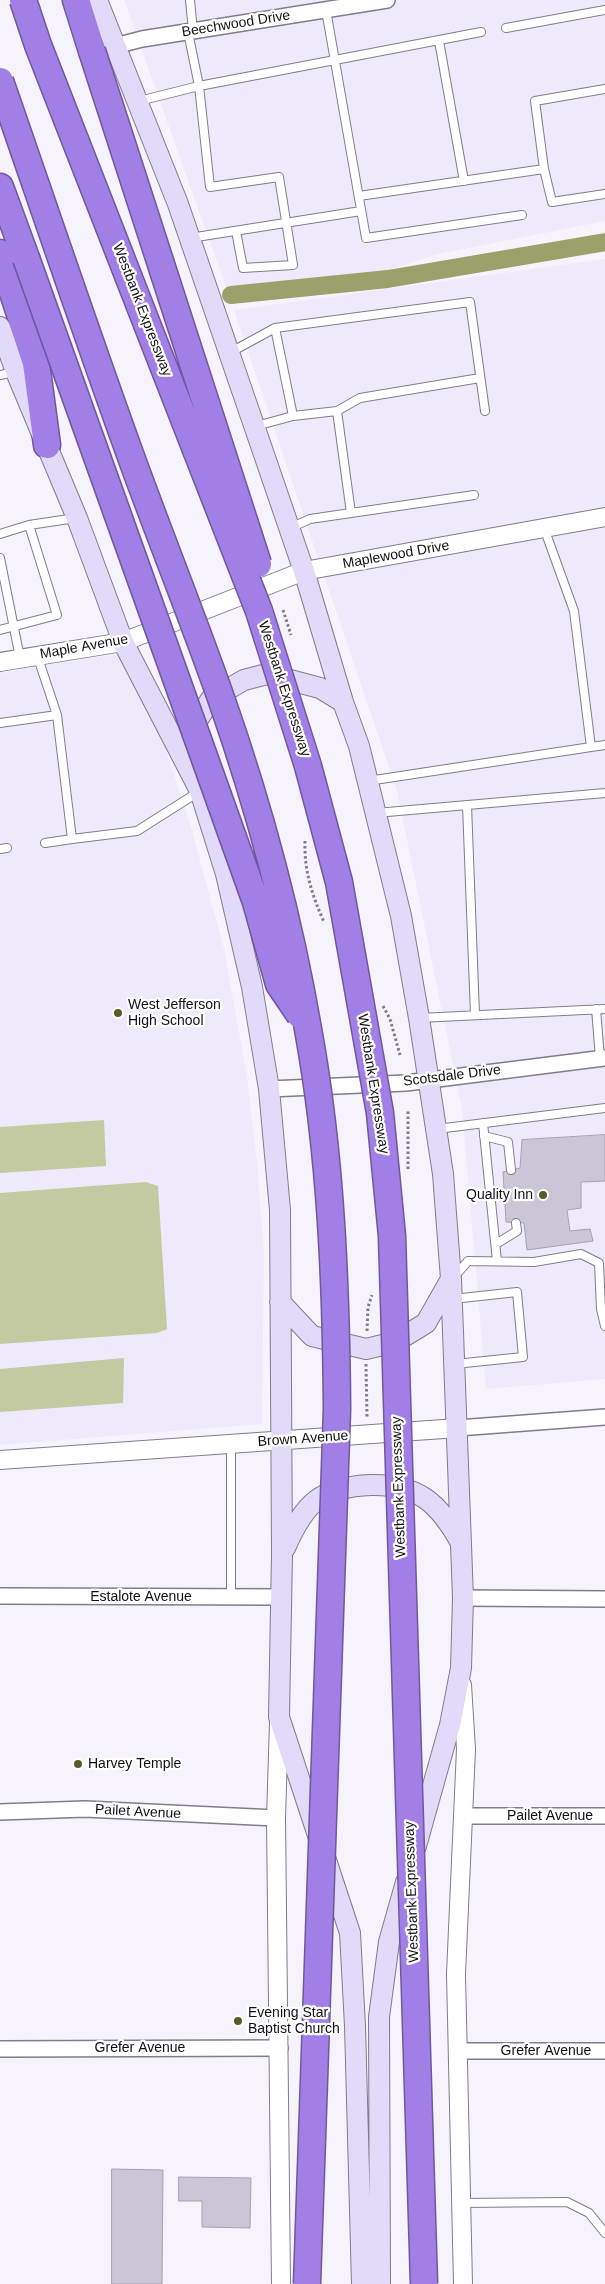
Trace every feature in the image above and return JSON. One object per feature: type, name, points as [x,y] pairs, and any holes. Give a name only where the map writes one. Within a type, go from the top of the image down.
[{"type":"highway","name":"Westbank Expressway","points":[[23,0],[38,45],[259,612],[308,766],[339,882],[380,1113],[392,1236],[424,2284]]},
{"type":"highway","points":[[76,0],[103,49],[293,671],[308,766]]},
{"type":"highway","points":[[0,81],[128,450],[222,702],[273,871],[308,1029],[321,1116],[331,1205],[336,1284],[338,1409],[307,2284]]},
{"type":"highway","points":[[0,186],[256,902],[279,984],[308,1029]]},
{"type":"highway","points":[[0,253],[36,363],[46,445]]},
{"type":"main road","points":[[97,0],[103,49],[137,101],[190,238],[304,571],[343,702],[359,746],[401,916],[443,1174],[452,1279],[458,1428],[463,1598],[461,1668],[450,1725],[389,1942],[379,2017],[380,2284]]},
{"type":"main road","points":[[0,327],[8,373],[46,445],[77,518],[123,642],[200,791],[226,874],[252,986],[269,1089],[280,1210],[282,1598],[279,1717],[350,1933],[355,2026],[362,2284]]},
{"type":"main road","points":[[188,768],[197,721],[211,699],[244,680],[267,674],[320,688],[343,702]]},
{"type":"main road","points":[[280,1302],[312,1336],[366,1349],[395,1342],[426,1323],[452,1279]]},
{"type":"main road","points":[[282,1554],[296,1524],[304,1514],[325,1494],[346,1486],[387,1485],[414,1491],[426,1497],[436,1506],[462,1545]]},
{"type":"street","name":"Beechwood Drive","points":[[103,49],[191,32],[387,0]]},
{"type":"street","name":"Maplewood Drive","points":[[194,614],[304,571],[605,517]]},
{"type":"street","name":"Maple Avenue","points":[[0,662],[123,642],[194,614]]},
{"type":"street","name":"Scotsdale Drive","points":[[269,1089],[406,1083],[603,1058]]},
{"type":"street","name":"Brown Avenue","points":[[0,1460],[605,1417]]},
{"type":"street","name":"Estalote Avenue","points":[[0,1596],[282,1598]]},
{"type":"street","points":[[463,1598],[605,1598]]},
{"type":"street","points":[[461,1668],[466,1749],[456,1974],[463,2284]]},
{"type":"street","points":[[279,1717],[276,1818],[282,2284]]},
{"type":"street","name":"Pailet Avenue","points":[[0,1812],[85,1809],[276,1818]]},
{"type":"street","name":"Pailet Avenue","points":[[464,1816],[605,1816]]},
{"type":"street","name":"Grefer Avenue","points":[[0,2049],[280,2048]]},
{"type":"street","name":"Grefer Avenue","points":[[457,2051],[605,2051]]},
{"type":"lane","points":[[190,0],[191,32],[210,187],[279,177],[288,223],[293,264],[243,268],[236,231]]},
{"type":"lane","points":[[326,10],[366,238],[522,215]]},
{"type":"lane","points":[[506,28],[605,10]]},
{"type":"lane","points":[[137,101],[199,86],[481,32]]},
{"type":"lane","points":[[439,40],[464,181]]},
{"type":"lane","points":[[605,89],[535,101],[544,169],[552,202],[605,194]]},
{"type":"lane","points":[[359,196],[544,169]]},
{"type":"lane","points":[[190,238],[361,211]]},
{"type":"lane","points":[[229,353],[275,328],[470,302],[485,412]]},
{"type":"lane","points":[[275,328],[293,416]]},
{"type":"lane","points":[[254,426],[293,416],[336,411],[360,398],[480,378]]},
{"type":"lane","points":[[336,411],[352,513]]},
{"type":"lane","points":[[289,529],[310,519],[474,495]]},
{"type":"lane","points":[[0,534],[29,525],[77,518]]},
{"type":"lane","points":[[0,630],[58,615],[29,525]]},
{"type":"lane","points":[[544,528],[574,611],[591,747]]},
{"type":"lane","points":[[0,558],[14,627],[57,715],[72,839]]},
{"type":"lane","points":[[0,723],[57,715]]},
{"type":"lane","points":[[368,781],[605,745]]},
{"type":"lane","points":[[45,842],[137,830],[200,791]]},
{"type":"lane","points":[[376,814],[605,793]]},
{"type":"lane","points":[[467,806],[475,1015]]},
{"type":"lane","points":[[419,1018],[601,1009],[603,1058]]},
{"type":"lane","points":[[437,1129],[605,1108]]},
{"type":"lane","points":[[483,1123],[497,1261]]},
{"type":"lane","points":[[484,1136],[508,1142],[511,1170]]},
{"type":"lane","points":[[496,1244],[517,1231],[516,1223]]},
{"type":"lane","points":[[452,1279],[468,1261],[534,1262],[582,1254],[599,1263],[601,1309],[605,1326]]},
{"type":"lane","points":[[452,1299],[517,1292],[523,1357],[455,1364]]},
{"type":"lane","points":[[231,1444],[231,1597]]},
{"type":"lane","points":[[461,2203],[567,2202],[589,2212],[605,2233]]},
{"type":"shaded area","points":[[124,0],[605,0],[605,221],[438,254],[370,276],[299,287],[228,293]]},
{"type":"shaded area","points":[[605,259],[605,1379],[486,1389],[462,1109],[397,791],[234,310]]},
{"type":"shaded area","name":"West Jefferson High School","points":[[134,651],[191,827],[224,949],[247,1077],[257,1163],[264,1254],[262,1424],[0,1445],[0,673]]},
{"type":"green space","points":[[104,1120],[106,1166],[0,1173],[0,1127]]},
{"type":"green space","points":[[146,1182],[158,1186],[167,1329],[157,1333],[0,1344],[0,1193]]},
{"type":"green space","points":[[124,1358],[123,1403],[0,1412],[0,1369]]},
{"type":"building","name":"Quality Inn","points":[[605,1135],[605,1181],[581,1182],[581,1208],[567,1210],[570,1231],[590,1229],[593,1241],[527,1250],[524,1223],[506,1222],[503,1172],[520,1168],[522,1140]]},
{"type":"building","points":[[112,2169],[163,2170],[162,2284],[112,2284]]},
{"type":"building","points":[[179,2177],[251,2178],[250,2228],[202,2227],[202,2201],[179,2201]]},
{"type":"waterway","points":[[231,295],[388,279],[605,242]]},
{"type":"place","name":"West Jefferson High School","points":[[118,1013]]},
{"type":"place","name":"Quality Inn","points":[[543,1195]]},
{"type":"place","name":"Harvey Temple","points":[[78,1764]]},
{"type":"place","name":"Evening Star Baptist Church","points":[[238,2021]]}]
